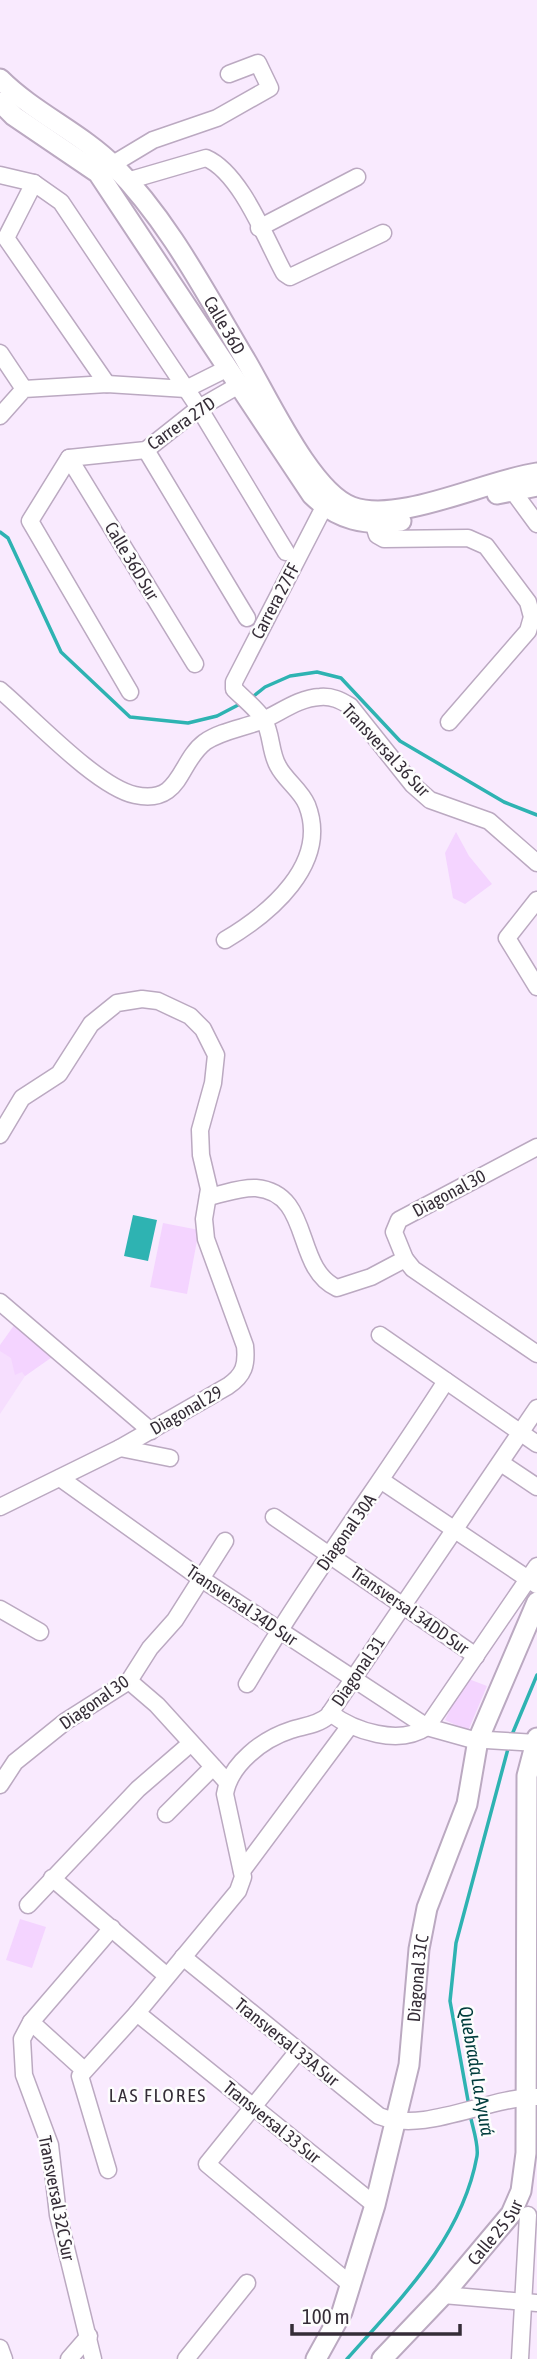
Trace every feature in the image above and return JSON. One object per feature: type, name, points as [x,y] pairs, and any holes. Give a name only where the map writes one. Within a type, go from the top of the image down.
[{"type":"main road","name":"Calle 36D","points":[[0,79],[27,103],[113,164],[156,216],[243,355],[291,439],[323,486],[335,498],[363,510],[407,510],[463,497]]},
{"type":"main road","name":"Calle 36D","points":[[5,113],[98,173],[312,495],[324,507],[342,516],[374,525],[419,518],[463,497]]},
{"type":"main road","points":[[463,497],[537,472]]},
{"type":"main road","points":[[463,497],[537,486]]},
{"type":"main road","name":"Diagonal 31C","points":[[316,2359],[332,2332],[375,2205],[409,2065],[419,1949],[427,1908],[467,1804],[537,1602]]},
{"type":"main road","name":"Calle 25 Sur","points":[[382,2359],[394,2351],[443,2295],[528,2215],[525,2173],[531,2097],[532,1834],[527,1776],[532,1741]]},
{"type":"street","points":[[113,164],[153,140],[217,118],[270,88],[258,63],[229,74]]},
{"type":"street","points":[[127,181],[206,158],[227,172],[284,274],[290,277],[383,233]]},
{"type":"street","points":[[0,175],[34,183],[61,202],[199,408],[286,552]]},
{"type":"street","points":[[259,228],[357,177]]},
{"type":"street","points":[[34,183],[3,238],[107,384]]},
{"type":"street","points":[[0,353],[24,389]]},
{"type":"street","points":[[0,416],[24,389],[107,384],[186,389],[231,372]]},
{"type":"street","name":"Carrera 27D","points":[[69,458],[146,450],[199,408],[231,372]]},
{"type":"street","points":[[146,450],[247,618]]},
{"type":"street","points":[[69,458],[30,521],[130,692]]},
{"type":"street","name":"Calle 36D Sur","points":[[69,458],[195,664]]},
{"type":"street","points":[[512,490],[537,524]]},
{"type":"street","name":"Carrera 27FF","points":[[261,717],[234,689],[235,675],[324,507]]},
{"type":"street","points":[[374,525],[377,535],[384,539],[468,538],[486,546],[528,602],[532,617],[528,631],[449,722]]},
{"type":"street","points":[[0,690],[80,761],[131,794],[157,796],[170,790],[205,742],[261,717],[279,769],[306,803],[311,836],[306,857],[286,892],[264,915],[225,940]]},
{"type":"street","name":"Transversal 36 Sur","points":[[261,717],[306,699],[336,698],[349,706],[413,785],[430,800],[489,821],[537,863]]},
{"type":"street","points":[[537,900],[507,938],[537,987]]},
{"type":"street","name":"Diagonal 29","points":[[0,1135],[22,1098],[59,1074],[91,1024],[117,1003],[142,999],[174,1006],[190,1016],[212,1043],[216,1067],[199,1142],[208,1180],[204,1219],[206,1239],[245,1346],[244,1369],[229,1386],[120,1448],[0,1507]]},
{"type":"street","name":"Diagonal 30","points":[[405,1259],[394,1237],[399,1220],[537,1147]]},
{"type":"street","points":[[208,1196],[258,1188],[288,1204],[300,1223],[306,1247],[317,1268],[337,1288],[372,1277],[405,1259],[424,1278],[537,1354]]},
{"type":"street","points":[[0,1302],[151,1431]]},
{"type":"street","points":[[380,1335],[537,1444]]},
{"type":"street","name":"Diagonal 30A","points":[[247,1684],[278,1631],[382,1481],[446,1381]]},
{"type":"street","name":"Diagonal 31","points":[[227,1782],[250,1754],[286,1731],[324,1720],[330,1713],[537,1408]]},
{"type":"street","points":[[120,1448],[170,1458]]},
{"type":"street","points":[[501,1463],[537,1487]]},
{"type":"street","name":"Transversal 34D Sur","points":[[60,1478],[278,1631],[427,1727]]},
{"type":"street","points":[[330,1713],[349,1727],[411,1734],[427,1727],[534,1577],[455,1530],[382,1481]]},
{"type":"street","name":"Transversal 34DD Sur","points":[[274,1517],[476,1656]]},
{"type":"street","name":"Diagonal 30","points":[[0,1785],[5,1765],[76,1714],[129,1681],[150,1648],[175,1619],[225,1541]]},
{"type":"street","points":[[0,1609],[40,1632]]},
{"type":"street","points":[[108,2170],[79,2081],[84,2070],[137,2014],[238,1891],[242,1871],[225,1794],[227,1782],[157,1705],[129,1681]]},
{"type":"street","points":[[242,1871],[349,1727]]},
{"type":"street","points":[[427,1727],[451,1736],[532,1741]]},
{"type":"street","points":[[28,1905],[138,1789],[190,1744]]},
{"type":"street","points":[[166,1814],[213,1767]]},
{"type":"street","points":[[52,1878],[167,1976]]},
{"type":"street","points":[[84,2070],[31,2022],[111,1928]]},
{"type":"street","name":"Transversal 33A Sur","points":[[183,1957],[379,2116],[394,2122]]},
{"type":"street","name":"Transversal 33 Sur","points":[[137,2014],[375,2205]]},
{"type":"street","name":"Transversal 32C Sur","points":[[31,2022],[22,2039],[24,2075],[51,2145],[58,2214],[93,2359]]},
{"type":"street","points":[[298,2051],[207,2164],[350,2284]]},
{"type":"street","points":[[394,2122],[424,2120],[477,2106],[531,2097]]},
{"type":"street","points":[[528,2215],[531,2302],[528,2359]]},
{"type":"street","points":[[186,2359],[247,2283]]},
{"type":"street","points":[[443,2295],[531,2302]]},
{"type":"street","points":[[520,2359],[531,2302]]},
{"type":"street","points":[[69,2359],[89,2336]]},
{"type":"street","points":[[0,2348],[4,2359]]},
{"type":"shaded area","points":[[456,832],[469,856],[492,884],[465,904],[453,898],[445,853]]},
{"type":"shaded area","points":[[133,1215],[157,1220],[148,1261],[124,1256]]},
{"type":"shaded area","points":[[163,1223],[199,1230],[187,1294],[150,1287]]},
{"type":"shaded area","points":[[15,1324],[52,1357],[25,1376],[22,1372],[15,1375],[11,1358],[0,1351],[0,1345]]},
{"type":"shaded area","points":[[0,1345],[52,1357],[25,1376],[0,1414]]},
{"type":"shaded area","points":[[466,1678],[487,1686],[468,1731],[445,1720]]},
{"type":"shaded area","points":[[20,1919],[46,1927],[32,1968],[6,1960]]},
{"type":"waterway","points":[[0,532],[8,538],[61,652],[130,717],[188,723],[217,716],[240,704]]},
{"type":"waterway","points":[[250,699],[265,687],[290,676],[317,672],[341,678],[400,741],[504,802],[537,815]]},
{"type":"waterway","name":"Quebrada La Ayurá","points":[[511,1737],[537,1675]]},
{"type":"waterway","name":"Quebrada La Ayurá","points":[[469,2106],[450,2001],[456,1943],[509,1745]]},
{"type":"waterway","name":"Quebrada La Ayurá","points":[[347,2359],[388,2314],[426,2266],[458,2214],[477,2156],[470,2114]]},
{"type":"district","name":"LAS FLORES","points":[[158,2095]]}]
